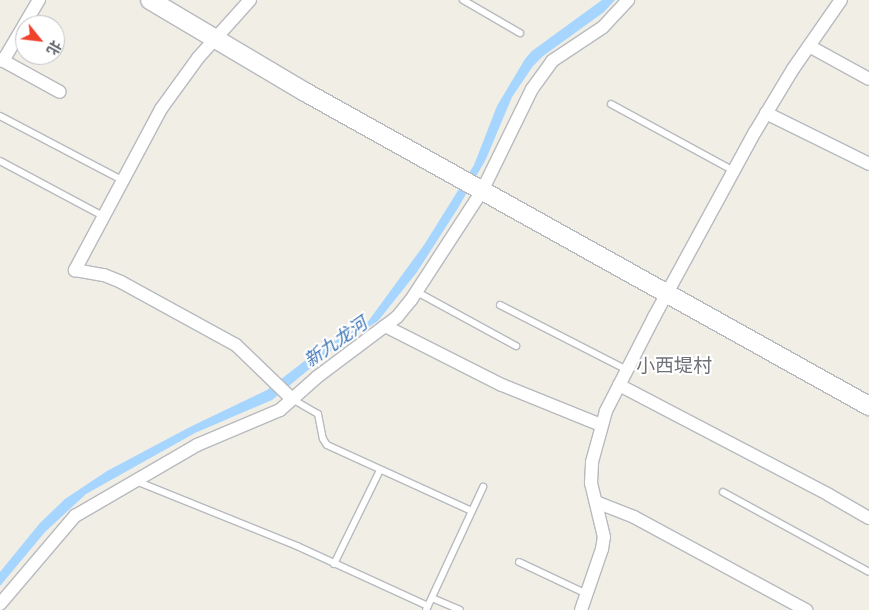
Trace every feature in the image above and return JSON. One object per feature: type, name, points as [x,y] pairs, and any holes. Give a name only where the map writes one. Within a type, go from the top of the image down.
[{"type":"street","points":[[39,0],[2,60],[60,92]]},
{"type":"street","points":[[150,0],[305,92],[869,406]]},
{"type":"street","points":[[250,0],[198,58],[161,109],[75,270],[104,275],[121,282],[236,345],[292,400]]},
{"type":"street","points":[[0,604],[75,516],[197,445],[280,410],[312,381],[397,316],[417,292],[482,191],[532,89],[552,61],[603,27],[628,0]]},
{"type":"street","points":[[581,610],[604,537],[591,484],[592,462],[601,425],[627,370],[667,294],[766,113],[841,0]]},
{"type":"street","points":[[809,46],[869,79]]},
{"type":"street","points":[[766,113],[869,164]]},
{"type":"street","points":[[385,326],[502,385],[601,425]]},
{"type":"street","points":[[620,385],[869,518]]},
{"type":"street","points":[[596,502],[634,517],[806,610]]},
{"type":"lane","points":[[463,0],[520,33]]},
{"type":"lane","points":[[611,104],[734,171]]},
{"type":"lane","points":[[0,116],[122,180]]},
{"type":"lane","points":[[0,161],[103,216]]},
{"type":"lane","points":[[417,292],[516,346]]},
{"type":"lane","points":[[500,305],[627,370]]},
{"type":"lane","points":[[292,400],[318,414],[323,439],[327,445],[472,511]]},
{"type":"lane","points":[[334,564],[380,470]]},
{"type":"lane","points":[[136,481],[297,546],[427,608],[483,487]]},
{"type":"lane","points":[[723,492],[869,572]]},
{"type":"lane","points":[[519,562],[587,594]]},
{"type":"lane","points":[[432,598],[460,610]]},
{"type":"water","name":"新九龙河","points":[[602,0],[615,0],[604,12],[543,56],[533,66],[512,97],[486,159],[458,208],[417,272],[378,321],[331,351],[272,400],[195,433],[86,494],[45,532],[0,586],[0,572],[40,523],[65,499],[107,471],[190,427],[267,390],[320,349],[367,323],[424,245],[474,165],[497,106],[525,59],[532,51]]},
{"type":"district","name":"小西堤村","points":[[674,368]]}]
